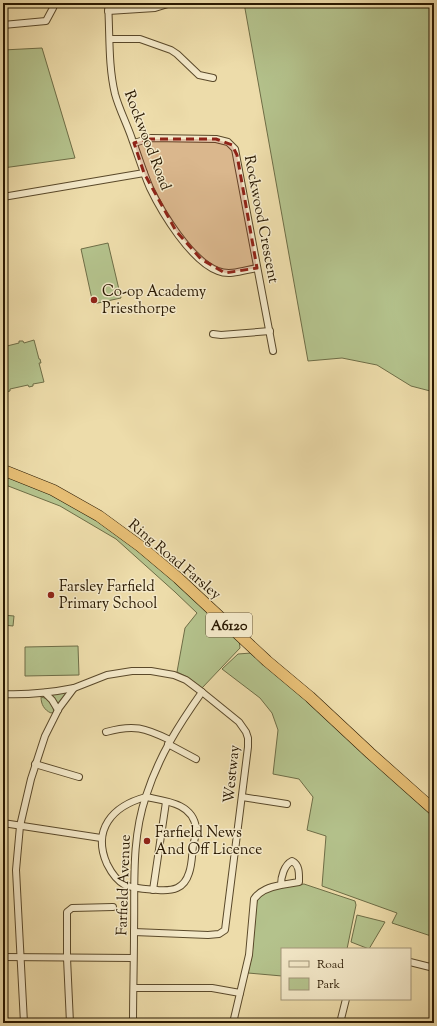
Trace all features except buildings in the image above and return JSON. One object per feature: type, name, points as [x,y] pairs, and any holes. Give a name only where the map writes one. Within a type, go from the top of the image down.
[{"type":"highway","name":"Ring Road Farsley","points":[[3,470],[53,490],[99,516],[140,546],[178,578],[267,661],[310,697],[434,810]]},
{"type":"street","name":"Rockwood Road","points":[[108,3],[112,76],[115,94],[150,188],[176,231],[188,247],[212,268],[225,273],[257,268]]},
{"type":"street","points":[[108,11],[155,8],[171,3]]},
{"type":"street","points":[[3,25],[46,21],[53,8]]},
{"type":"street","points":[[110,39],[140,39],[171,50],[199,75],[213,78]]},
{"type":"street","name":"Rockwood Crescent","points":[[134,143],[146,139],[157,138],[216,139],[228,142],[232,145],[237,154],[273,351]]},
{"type":"street","points":[[3,197],[144,173]]},
{"type":"street","points":[[213,334],[221,335],[270,331]]},
{"type":"street","points":[[3,694],[31,695],[74,688],[108,675],[132,671],[151,671],[174,675],[186,680],[202,692]]},
{"type":"street","points":[[24,1023],[16,870],[20,826],[35,764],[45,736],[58,710],[74,688]]},
{"type":"street","name":"Farfield Avenue","points":[[133,1023],[134,887],[136,841],[146,797],[169,742],[180,723],[202,692]]},
{"type":"street","name":"Westway","points":[[134,932],[208,935],[219,934],[225,930],[248,738],[239,722],[202,692]]},
{"type":"street","points":[[45,693],[52,700],[58,710]]},
{"type":"street","points":[[106,732],[127,728],[150,730],[196,759]]},
{"type":"street","points":[[35,764],[80,777]]},
{"type":"street","points":[[146,797],[166,802],[177,804],[188,810],[192,816],[196,828],[190,871],[187,879],[181,886],[171,890],[153,890],[124,884],[111,873],[103,855],[101,838],[108,820],[115,812],[132,801],[146,797]]},
{"type":"street","points":[[242,797],[287,804]]},
{"type":"street","points":[[153,890],[166,802]]},
{"type":"street","points":[[3,823],[101,838]]},
{"type":"street","points":[[233,1023],[249,955],[254,899],[262,891],[280,885]]},
{"type":"street","points":[[70,1023],[66,915],[69,909],[113,907]]},
{"type":"street","points":[[3,957],[133,958]]},
{"type":"street","points":[[411,962],[434,968]]},
{"type":"street","points":[[134,988],[212,988],[240,993]]},
{"type":"street","points":[[340,1023],[346,1000]]},
{"type":"highlighted area","points":[[147,139],[216,139],[232,145],[237,155],[257,268],[225,273],[201,259],[176,231],[144,173],[134,143]]},
{"type":"green space","points":[[244,3],[434,3],[434,392],[411,386],[377,365],[342,358],[308,361]]},
{"type":"green space","points":[[42,48],[75,158],[3,168],[3,50]]},
{"type":"green space","points":[[108,243],[121,298],[93,304],[81,249]]},
{"type":"green space","points":[[34,340],[41,363],[39,363],[44,382],[33,384],[33,386],[29,387],[28,385],[10,389],[10,391],[6,392],[3,390],[3,347],[19,343],[19,341],[23,341],[24,343]]},
{"type":"green space","points":[[3,475],[24,482],[75,505],[154,562],[239,640],[240,648],[202,688],[189,678],[177,672],[185,628],[197,613],[116,539],[60,506],[3,484]]},
{"type":"green space","points":[[3,615],[14,616],[13,626],[3,625]]},
{"type":"green space","points":[[78,646],[79,675],[25,676],[25,647]]},
{"type":"green space","points":[[251,653],[280,677],[434,817],[434,937],[392,923],[397,913],[322,886],[326,836],[307,830],[313,797],[299,779],[273,774],[278,730],[272,713],[260,698],[222,669],[238,654]]},
{"type":"green space","points":[[68,692],[58,703],[51,695]]},
{"type":"green space","points":[[41,697],[48,699],[54,712],[51,713],[45,708],[42,704]]},
{"type":"green space","points":[[304,884],[355,901],[356,905],[347,948],[281,948],[281,976],[248,973],[252,955],[257,899],[269,890]]},
{"type":"green space","points":[[357,915],[385,922],[370,948],[351,942]]},
{"type":"place","name":"Co-op Academy Priesthorpe","points":[[94,300]]},
{"type":"place","name":"Farsley Farfield Primary School","points":[[51,595]]},
{"type":"place","name":"Farfield News And Off Licence","points":[[147,841]]}]
